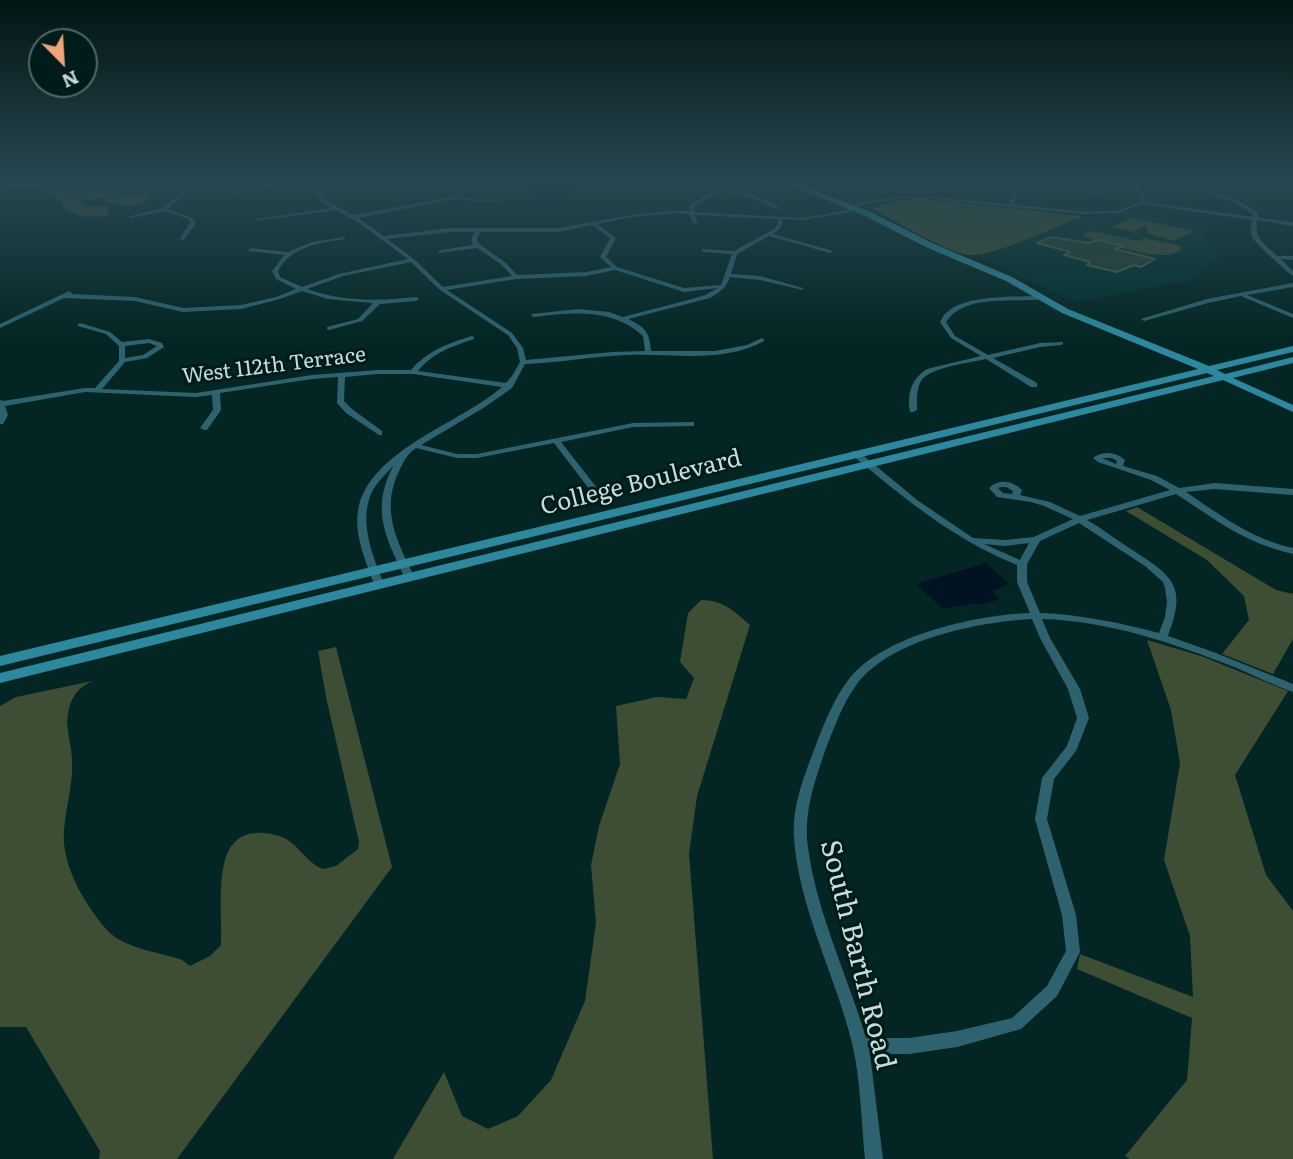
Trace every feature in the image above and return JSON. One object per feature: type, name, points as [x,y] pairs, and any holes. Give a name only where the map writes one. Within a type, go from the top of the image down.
[{"type":"street","points":[[182,239],[185,235]]},
{"type":"street","points":[[377,235],[412,260],[442,289],[510,334],[520,348],[523,362],[509,386],[380,472],[362,508],[364,537],[379,584]]},
{"type":"street","points":[[381,238],[401,235]]},
{"type":"street","points":[[476,235],[474,239],[477,246],[504,264],[516,277]]},
{"type":"street","points":[[609,235],[613,238],[603,257],[615,268],[684,290],[723,286]]},
{"type":"street","points":[[704,250],[734,253],[765,235]]},
{"type":"street","points":[[771,235],[830,251]]},
{"type":"street","points":[[909,235],[1009,279],[1065,311],[1293,417]]},
{"type":"street","points":[[1255,235],[1293,274]]},
{"type":"street","points":[[342,238],[309,245],[288,254],[279,261],[275,271],[278,278],[300,289],[341,300],[377,303],[416,299]]},
{"type":"street","points":[[441,252],[477,246]]},
{"type":"street","points":[[251,250],[288,254]]},
{"type":"street","points":[[534,316],[575,312],[625,318],[708,296],[723,286],[734,253]]},
{"type":"street","points":[[1274,257],[1293,258]]},
{"type":"street","points":[[64,296],[135,299],[173,309],[196,310],[256,304],[341,275],[412,260]]},
{"type":"street","points":[[442,289],[516,277],[586,274],[615,268]]},
{"type":"street","points":[[727,275],[760,278],[802,289]]},
{"type":"street","points":[[1144,319],[1207,301],[1293,285]]},
{"type":"street","points":[[680,303],[685,298],[684,290]]},
{"type":"street","points":[[0,326],[71,291]]},
{"type":"street","points":[[1244,295],[1293,316]]},
{"type":"street","points":[[1034,385],[953,337],[944,327],[947,313],[962,305],[1043,298]]},
{"type":"street","points":[[330,328],[360,320],[377,303]]},
{"type":"street","points":[[1065,311],[1066,315],[1096,333],[1193,374]]},
{"type":"street","points":[[625,318],[646,335],[648,352]]},
{"type":"street","points":[[80,325],[108,333],[122,344],[149,341],[160,344],[161,347],[145,356],[123,360],[97,390]]},
{"type":"street","points":[[413,372],[422,359],[472,338]]},
{"type":"street","points":[[523,362],[551,362],[648,352],[733,351],[762,340]]},
{"type":"street","points":[[913,411],[913,387],[922,374],[939,367],[986,356],[1061,343]]},
{"type":"street","points":[[122,344],[123,360]]},
{"type":"street","name":"College Boulevard","points":[[0,678],[868,464],[1207,375],[1293,349]]},
{"type":"street","points":[[1207,375],[1222,376],[1293,360]]},
{"type":"street","name":"West 112th Terrace","points":[[1,403],[97,390],[158,396],[216,393],[342,374],[413,372],[509,386]]},
{"type":"street","points":[[342,374],[340,401],[379,433]]},
{"type":"street","name":"College Boulevard","points":[[0,661],[855,453],[1193,374],[1207,375]]},
{"type":"street","points":[[1222,376],[1293,409]]},
{"type":"street","points":[[204,428],[217,410],[216,393]]},
{"type":"street","points":[[0,422],[4,415],[1,403]]},
{"type":"street","points":[[416,446],[457,456],[477,456],[649,423],[691,424]]},
{"type":"street","points":[[556,441],[593,488]]},
{"type":"street","points":[[855,453],[964,539],[1022,564]]},
{"type":"street","points":[[401,457],[389,485],[386,504],[388,524],[409,576]]},
{"type":"street","points":[[1119,465],[1150,476],[1257,540],[1293,551]]},
{"type":"street","points":[[964,539],[1004,543],[1036,540],[1081,519],[1176,491],[1215,485],[1293,492]]},
{"type":"street","points":[[1015,496],[1052,506],[1081,519],[1146,563],[1167,581],[1173,599],[1162,638]]},
{"type":"street","points":[[860,1046],[909,1046],[957,1039],[1016,1024],[1052,991],[1073,952],[1069,915],[1041,819],[1048,778],[1072,748],[1083,718],[1074,689],[1045,638],[1022,582],[1022,564],[1036,540]]},
{"type":"street","name":"South Barth Road","points":[[874,1159],[860,1046],[811,892],[800,839],[804,793],[837,702],[859,672],[894,649],[974,622],[1071,617],[1162,638],[1293,688]]},
{"type":"shaded area","points":[[922,235],[1037,235],[994,251],[970,255]]},
{"type":"shaded area","points":[[1032,235],[1204,235],[1218,259],[1188,281],[1075,302],[975,254]]},
{"type":"shaded area","points":[[1111,235],[1139,241],[1144,238],[1182,246],[1176,252],[1166,255],[1153,254],[1083,237]]},
{"type":"shaded area","points":[[1154,235],[1186,235],[1174,241]]},
{"type":"shaded area","points":[[1137,507],[1276,590],[1293,594],[1293,639],[1273,674],[1222,654],[1249,620],[1244,596],[1207,560],[1126,511]]},
{"type":"shaded area","points":[[701,600],[722,604],[750,625],[697,796],[689,854],[713,1159],[393,1159],[444,1072],[462,1116],[488,1129],[518,1116],[551,1080],[585,1001],[596,923],[591,865],[599,826],[620,764],[616,706],[657,697],[686,699],[694,678],[680,662],[688,613]]},
{"type":"shaded area","points":[[1147,640],[1201,656],[1288,691],[1235,775],[1266,875],[1293,911],[1293,1159],[1130,1159],[1125,1156],[1187,1080],[1192,1018],[1077,969],[1080,954],[1193,997],[1190,936],[1164,860],[1180,763],[1171,710]]},
{"type":"shaded area","points":[[336,647],[392,867],[177,1159],[99,1159],[100,1151],[26,1027],[0,1027],[0,706],[16,697],[93,681],[76,693],[67,719],[72,772],[64,840],[71,872],[94,914],[115,937],[133,946],[182,960],[190,966],[210,956],[221,945],[223,867],[229,850],[239,838],[255,833],[279,836],[291,842],[311,862],[323,869],[336,866],[358,849],[359,842],[318,651]]},
{"type":"water","points":[[986,563],[1009,584],[992,591],[1000,599],[981,605],[977,603],[943,609],[916,584]]},
{"type":"building","points":[[1051,237],[1088,243],[1098,240],[1123,246],[1115,249],[1155,259],[1141,267],[1134,265],[1117,272],[1087,265],[1090,262],[1064,255],[1070,252],[1037,243]]}]
